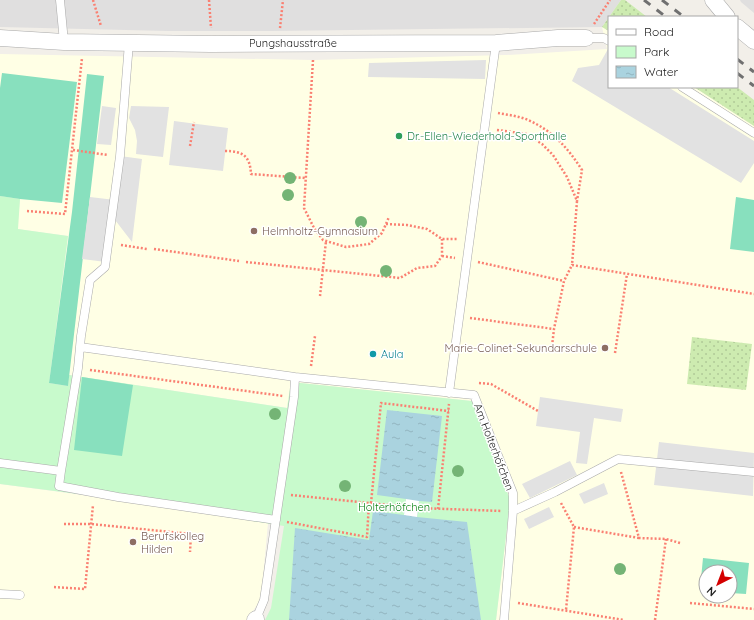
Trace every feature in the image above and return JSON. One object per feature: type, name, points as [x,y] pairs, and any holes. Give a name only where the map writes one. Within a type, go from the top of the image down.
[{"type":"street","points":[[713,0],[726,16]]},
{"type":"street","points":[[738,28],[754,41]]},
{"type":"street","name":"Pungshausstraße","points":[[0,38],[64,42],[129,43],[496,43],[558,38],[586,38]]},
{"type":"lane","points":[[60,0],[64,42]]},
{"type":"lane","points":[[586,38],[604,38],[608,40]]},
{"type":"lane","points":[[129,43],[120,156],[105,267],[90,280],[78,368],[59,486],[276,520]]},
{"type":"lane","points":[[80,347],[295,377],[449,393],[496,43]]},
{"type":"lane","points":[[684,88],[754,133]]},
{"type":"lane","points":[[256,620],[264,600],[294,397],[295,377]]},
{"type":"lane","name":"Am Holterhöfchen","points":[[449,393],[474,395],[513,494],[513,511],[504,620]]},
{"type":"lane","points":[[513,511],[555,492],[618,459],[754,472]]},
{"type":"lane","points":[[0,463],[61,471]]},
{"type":"lane","points":[[0,594],[20,595]]},
{"type":"path","points":[[93,0],[103,32]]},
{"type":"path","points":[[209,0],[211,35]]},
{"type":"path","points":[[280,29],[282,0]]},
{"type":"path","points":[[604,9],[610,0]]},
{"type":"path","points":[[314,43],[304,208],[314,228],[323,240],[346,247],[369,244],[382,234],[389,217]]},
{"type":"path","points":[[27,210],[65,214],[82,57]]},
{"type":"path","points":[[487,111],[528,120],[554,135],[573,155],[582,170],[577,201],[572,265],[564,281],[552,346]]},
{"type":"path","points":[[190,146],[194,122]]},
{"type":"path","points":[[485,130],[495,129],[527,134],[542,144],[553,156],[567,176],[577,201]]},
{"type":"path","points":[[73,150],[120,156]]},
{"type":"path","points":[[225,151],[235,151],[247,157],[251,165],[251,174],[305,178]]},
{"type":"path","points":[[246,262],[400,278],[417,268],[435,266],[442,256],[442,239],[427,229],[407,225],[386,224]]},
{"type":"path","points":[[320,296],[326,241]]},
{"type":"path","points":[[108,243],[147,249]]},
{"type":"path","points":[[154,249],[239,261]]},
{"type":"path","points":[[442,256],[456,258]]},
{"type":"path","points":[[467,260],[564,281]]},
{"type":"path","points":[[572,265],[754,294]]},
{"type":"path","points":[[615,354],[627,274]]},
{"type":"path","points":[[460,317],[554,329]]},
{"type":"path","points":[[310,378],[315,336]]},
{"type":"path","points":[[78,368],[294,397]]},
{"type":"path","points":[[451,380],[491,384],[538,411]]},
{"type":"path","points":[[438,509],[449,411],[449,393]]},
{"type":"path","points":[[276,520],[367,537],[381,403],[449,411]]},
{"type":"path","points":[[618,459],[639,538]]},
{"type":"path","points":[[54,587],[85,589],[94,492]]},
{"type":"path","points":[[555,492],[574,527],[566,610]]},
{"type":"path","points":[[279,493],[418,508],[513,511]]},
{"type":"path","points":[[64,524],[91,524],[191,534],[190,552]]},
{"type":"path","points":[[574,527],[680,543]]},
{"type":"path","points":[[655,620],[666,540]]},
{"type":"path","points":[[506,602],[530,604],[624,620]]},
{"type":"path","points":[[690,603],[754,609]]},
{"type":"shaded area","points":[[0,0],[621,0],[610,16],[608,16],[602,27],[168,31],[0,27]]},
{"type":"shaded area","points":[[740,0],[754,0],[754,13],[741,2]]},
{"type":"shaded area","points":[[602,27],[608,30],[608,88],[696,88],[754,126],[754,620],[496,620],[509,511],[509,497],[472,401],[291,382],[288,408],[69,375],[49,383],[68,236],[17,229],[20,199],[0,196],[0,54],[313,60],[506,55],[607,49]]},
{"type":"shaded area","points":[[608,49],[608,88],[670,88],[754,141],[754,163],[741,183],[572,81],[578,68],[599,65]]},
{"type":"shaded area","points":[[486,60],[485,79],[368,77],[369,63]]},
{"type":"shaded area","points":[[102,106],[116,108],[111,145],[97,144]]},
{"type":"shaded area","points":[[131,106],[169,107],[163,157],[136,154],[137,141],[135,130],[129,118]]},
{"type":"shaded area","points":[[174,121],[228,128],[223,171],[169,165]]},
{"type":"shaded area","points":[[120,156],[142,159],[132,242],[112,216],[106,262],[82,259],[90,197],[115,200]]},
{"type":"shaded area","points":[[540,397],[623,409],[621,422],[594,418],[587,464],[576,463],[580,432],[536,426]]},
{"type":"shaded area","points":[[659,442],[754,453],[753,496],[654,485]]},
{"type":"shaded area","points":[[570,461],[577,475],[530,498],[522,484]]},
{"type":"shaded area","points":[[604,483],[608,494],[584,504],[579,494]]},
{"type":"shaded area","name":"Berufskolleg Hilden","points":[[0,484],[268,523],[261,599],[247,620],[0,620]]},
{"type":"shaded area","points":[[549,507],[554,517],[529,529],[524,519]]},
{"type":"green space","points":[[621,0],[625,0],[646,16],[610,16]]},
{"type":"green space","points":[[608,18],[608,30],[602,27]]},
{"type":"green space","points":[[2,73],[77,82],[62,203],[0,196],[0,88]]},
{"type":"green space","points":[[87,74],[104,76],[68,386],[49,383],[72,212]]},
{"type":"green space","points":[[696,88],[738,88],[754,100],[754,126]]},
{"type":"green space","name":"Holterhöfchen","points":[[0,196],[20,199],[18,229],[68,236],[49,383],[68,386],[69,375],[287,408],[291,382],[472,401],[509,497],[509,511],[496,620],[265,620],[271,608],[284,526],[86,495],[0,484]]},
{"type":"green space","points":[[736,197],[754,200],[754,252],[730,249]]},
{"type":"green space","points":[[692,337],[752,344],[746,390],[687,384]]},
{"type":"green space","points":[[82,377],[133,385],[122,456],[74,450]]},
{"type":"green space","points":[[703,558],[749,563],[746,594],[738,594],[738,564],[702,564]]},
{"type":"water","points":[[387,410],[442,416],[432,502],[419,501],[417,517],[467,522],[481,620],[289,620],[295,528],[369,540],[373,511],[404,515],[406,499],[377,495]]},
{"type":"pier","points":[[406,499],[419,501],[417,517],[404,515]]},
{"type":"railway","points":[[644,0],[665,16]]},
{"type":"railway","points":[[662,0],[683,16]]},
{"type":"railway","points":[[738,60],[754,72]]},
{"type":"railway","points":[[738,74],[754,86]]},
{"type":"place","name":"Dr.-Ellen-Wiederhold-Sporthalle","points":[[399,136]]},
{"type":"place","name":"Helmholtz-Gymnasium","points":[[254,231]]},
{"type":"place","name":"Marie-Colinet-Sekundarschule","points":[[605,348]]},
{"type":"place","name":"Aula","points":[[373,354]]},
{"type":"place","name":"Berufskolleg Hilden","points":[[133,542]]}]
